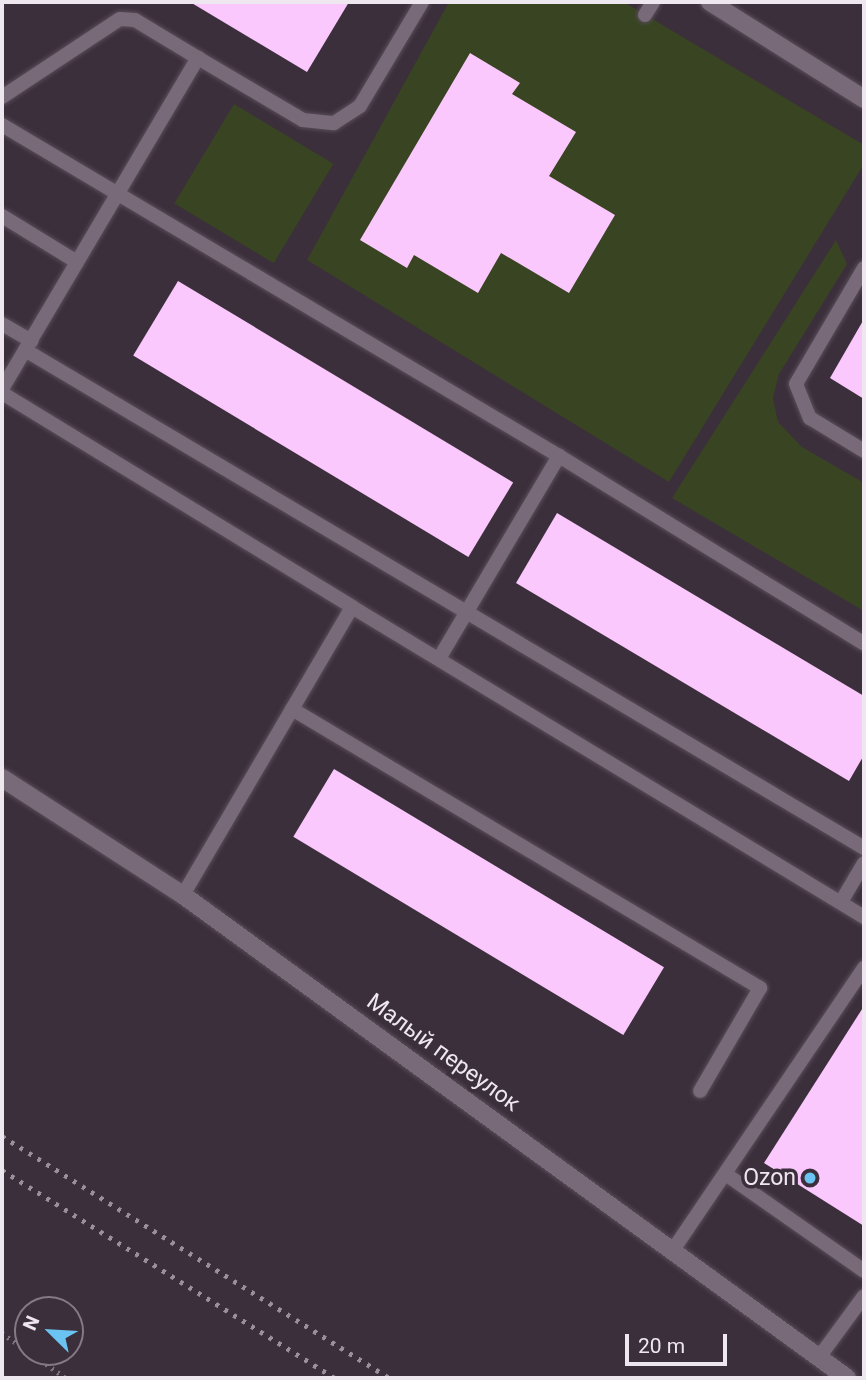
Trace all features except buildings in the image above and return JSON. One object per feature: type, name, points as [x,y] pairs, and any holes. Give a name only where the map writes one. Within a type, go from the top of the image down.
[{"type":"street","points":[[710,2],[864,99]]},
{"type":"street","name":"Малый переулок","points":[[2,778],[183,895],[847,1378]]},
{"type":"lane","points":[[2,97],[120,19],[135,20],[303,120],[334,123],[360,106],[422,2]]},
{"type":"lane","points":[[198,58],[2,391],[352,607],[440,657],[864,916]]},
{"type":"lane","points":[[2,125],[559,456],[864,644]]},
{"type":"lane","points":[[2,216],[77,261]]},
{"type":"lane","points":[[864,268],[796,384],[810,418],[864,451]]},
{"type":"lane","points":[[2,324],[28,346],[466,612],[864,848]]},
{"type":"lane","points":[[440,657],[559,456]]},
{"type":"lane","points":[[183,895],[352,607]]},
{"type":"lane","points":[[292,709],[760,988],[700,1091]]},
{"type":"lane","points":[[841,902],[864,863]]},
{"type":"lane","points":[[673,1250],[727,1175],[864,968]]},
{"type":"lane","points":[[850,989],[864,997]]},
{"type":"lane","points":[[727,1175],[864,1271]]},
{"type":"lane","points":[[820,1356],[864,1296]]},
{"type":"path","points":[[49,1366],[66,1378]]},
{"type":"green space","points":[[449,2],[624,2],[864,145],[864,164],[669,482],[307,260]]},
{"type":"green space","points":[[234,104],[333,164],[274,263],[174,203]]},
{"type":"green space","points":[[836,240],[847,264],[779,374],[773,398],[778,422],[802,447],[864,483],[864,611],[672,498]]},
{"type":"railway","points":[[2,1136],[389,1378]]},
{"type":"railway","points":[[2,1170],[335,1378]]},
{"type":"place","name":"Ozon","points":[[810,1178]]}]
